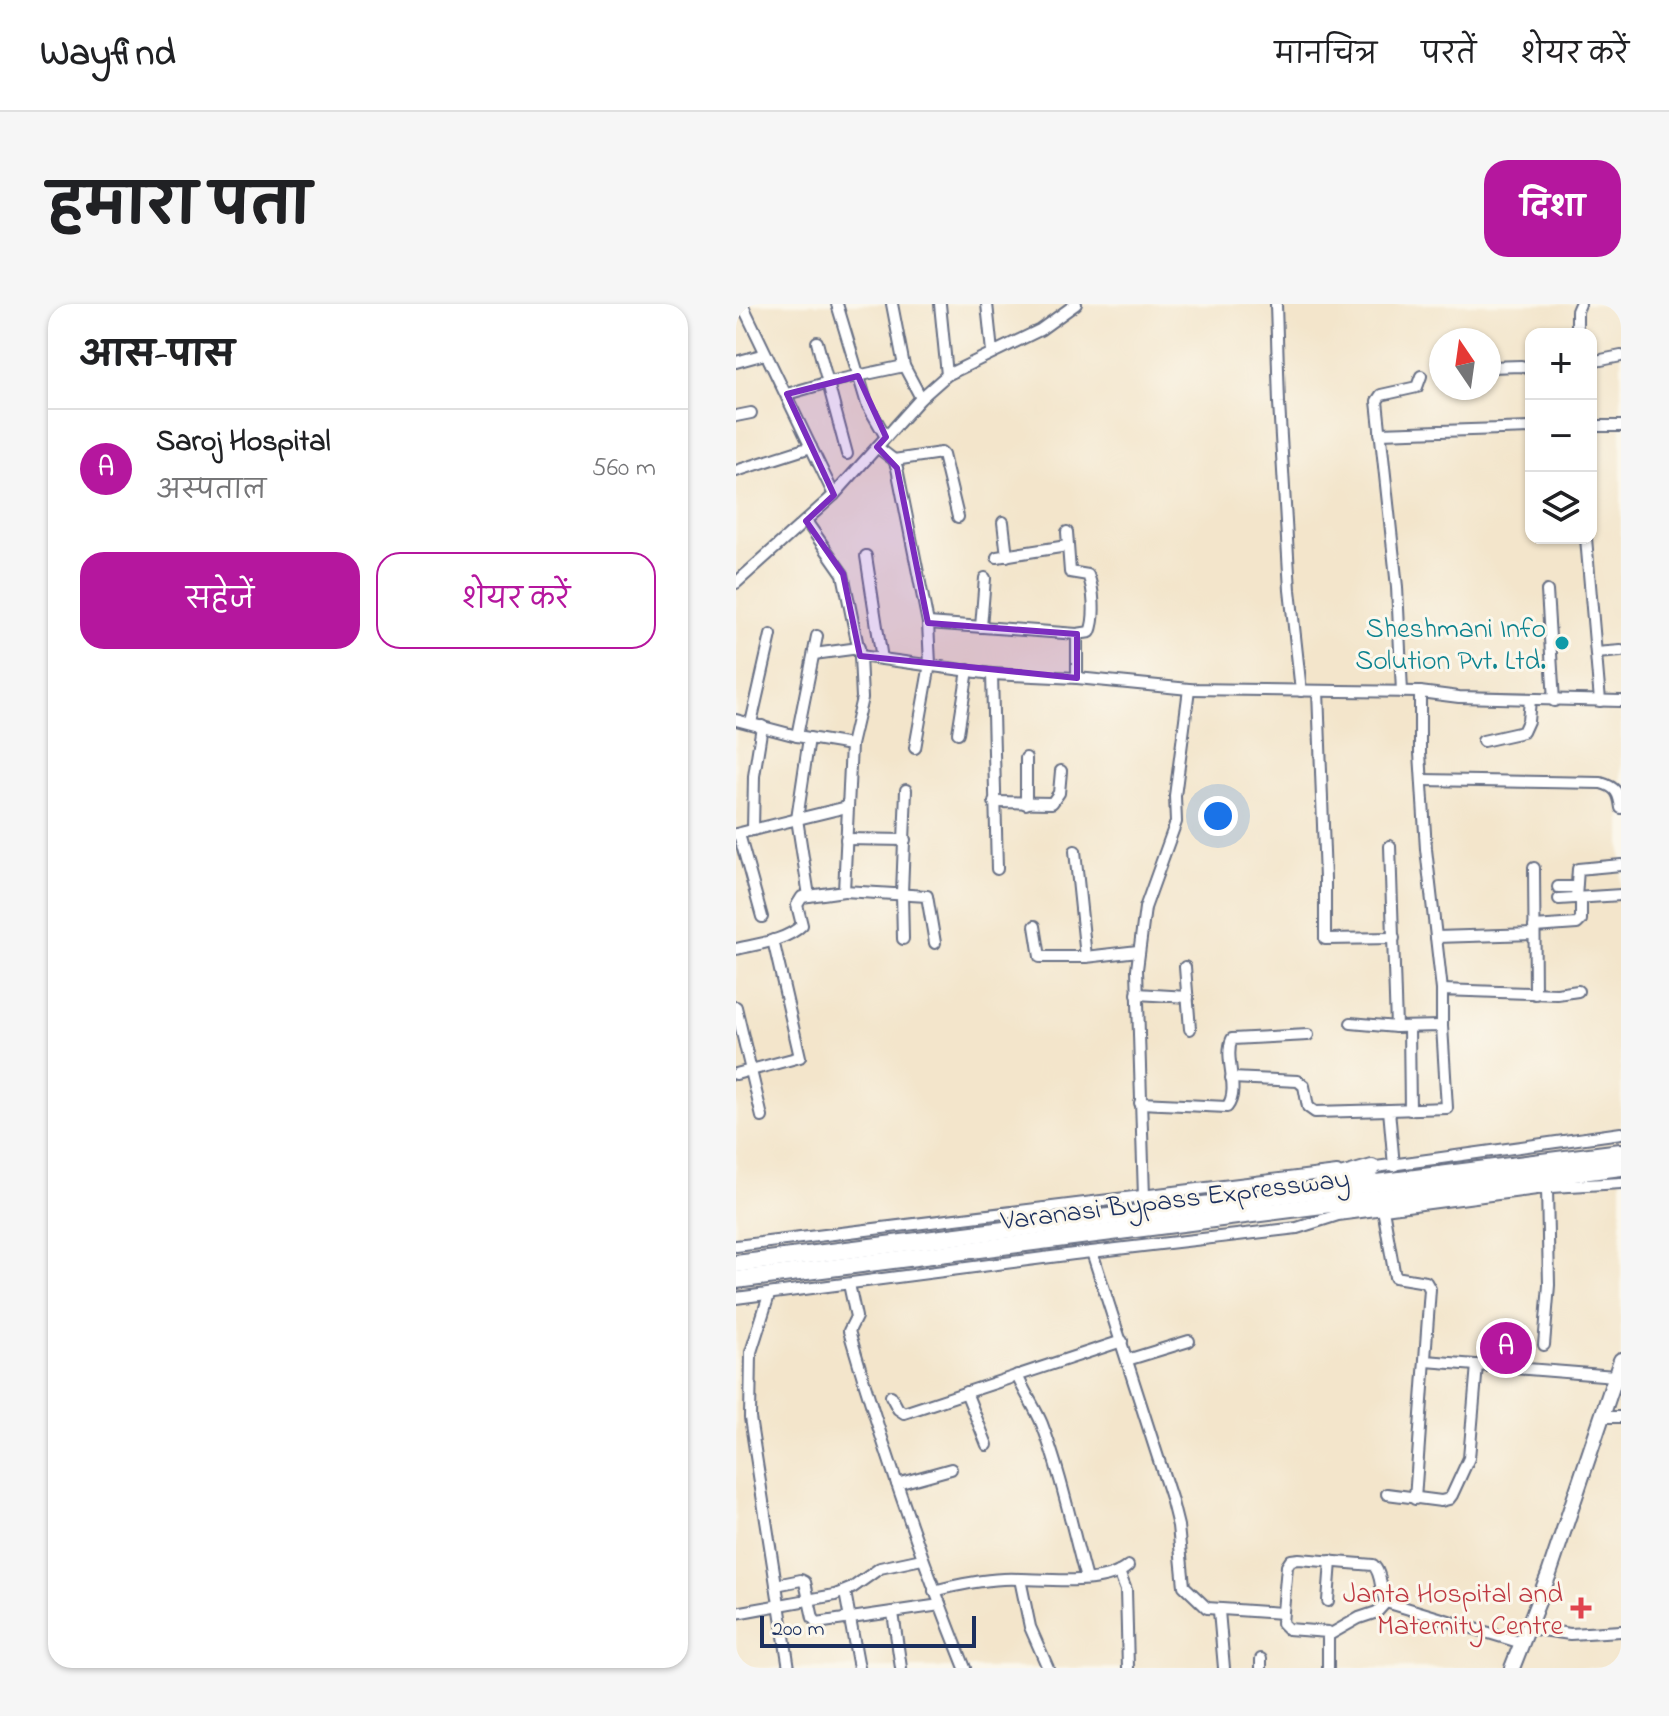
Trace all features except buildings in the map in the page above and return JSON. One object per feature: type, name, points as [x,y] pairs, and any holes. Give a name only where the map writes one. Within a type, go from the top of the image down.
[{"type":"highway","name":"Varanasi Bypass Expressway","points":[[736,1264],[1259,1197],[1382,1197],[1554,1160],[1621,1152]]},
{"type":"highway","name":"Varanasi Bypass Expressway","points":[[736,1280],[1621,1167]]},
{"type":"highway","points":[[1259,1197],[1372,1168]]},
{"type":"highway","points":[[1270,1213],[1338,1215]]},
{"type":"main road","points":[[1512,1668],[1549,1574],[1621,1360]]},
{"type":"street","points":[[742,304],[834,495]]},
{"type":"street","points":[[837,304],[867,404],[886,437]]},
{"type":"street","points":[[892,304],[904,366],[921,398]]},
{"type":"street","points":[[940,304],[947,375]]},
{"type":"street","points":[[987,304],[992,352]]},
{"type":"street","points":[[736,564],[740,579],[834,495],[921,398],[947,375],[1040,330],[1076,304]]},
{"type":"street","points":[[1276,304],[1290,590],[1301,691]]},
{"type":"street","points":[[1577,328],[1580,304]]},
{"type":"street","points":[[817,342],[847,454]]},
{"type":"street","points":[[736,362],[765,354]]},
{"type":"street","points":[[1597,361],[1621,356]]},
{"type":"street","points":[[787,394],[904,366]]},
{"type":"street","points":[[1501,367],[1525,367]]},
{"type":"street","points":[[1402,692],[1397,587],[1377,398],[1417,387],[1421,376]]},
{"type":"street","points":[[736,416],[751,413]]},
{"type":"street","points":[[1597,426],[1621,426]]},
{"type":"street","points":[[1380,433],[1525,428]]},
{"type":"street","points":[[736,471],[811,447]]},
{"type":"street","points":[[877,447],[894,460],[928,623],[930,664],[915,748]]},
{"type":"street","points":[[894,460],[943,455],[958,517]]},
{"type":"street","points":[[806,521],[843,574],[859,652],[862,698],[851,745],[844,891]]},
{"type":"street","points":[[1003,522],[1002,557],[1067,546]]},
{"type":"street","points":[[928,623],[1087,633],[1093,628],[1091,582],[1088,575],[1070,572],[1067,532]]},
{"type":"street","points":[[1587,544],[1600,701]]},
{"type":"street","points":[[866,556],[882,659]]},
{"type":"street","points":[[981,627],[985,578]]},
{"type":"street","points":[[1547,591],[1554,701]]},
{"type":"street","points":[[1077,634],[1077,678]]},
{"type":"street","points":[[753,830],[757,725],[771,635]]},
{"type":"street","points":[[797,736],[817,636]]},
{"type":"street","points":[[1596,653],[1621,651]]},
{"type":"street","points":[[814,654],[859,652],[882,659],[992,674],[1077,678],[1189,689],[1420,692],[1459,697],[1621,701]]},
{"type":"street","points":[[958,733],[968,670]]},
{"type":"street","points":[[992,674],[997,869]]},
{"type":"street","points":[[1144,1197],[1138,951],[1145,908],[1176,822],[1175,796],[1189,689]]},
{"type":"street","points":[[1318,691],[1325,939],[1394,938]]},
{"type":"street","points":[[1231,1078],[1298,1081],[1304,1086],[1308,1107],[1315,1112],[1447,1108],[1442,990],[1426,849],[1420,692]]},
{"type":"street","points":[[1483,741],[1523,732],[1528,721],[1530,700]]},
{"type":"street","points":[[736,720],[797,736],[851,745]]},
{"type":"street","points":[[809,738],[797,819],[809,896]]},
{"type":"street","points":[[1026,758],[1026,804]]},
{"type":"street","points":[[994,802],[1047,804],[1056,800],[1061,771]]},
{"type":"street","points":[[1423,780],[1601,783],[1613,787],[1621,808]]},
{"type":"street","points":[[903,939],[906,790]]},
{"type":"street","points":[[762,917],[737,834],[847,807]]},
{"type":"street","points":[[846,839],[905,840]]},
{"type":"street","points":[[1390,846],[1396,1027]]},
{"type":"street","points":[[1075,851],[1086,957]]},
{"type":"street","points":[[1436,937],[1534,931],[1577,924],[1581,920],[1578,869],[1621,865]]},
{"type":"street","points":[[1534,868],[1535,994]]},
{"type":"street","points":[[736,949],[796,931],[802,925],[798,900],[802,897],[844,891],[923,894],[929,898],[935,943]]},
{"type":"street","points":[[1559,893],[1621,895]]},
{"type":"street","points":[[1035,926],[1040,957],[1086,957],[1138,951]]},
{"type":"street","points":[[736,1074],[800,1057],[773,940]]},
{"type":"street","points":[[1185,967],[1190,1029]]},
{"type":"street","points":[[1442,990],[1535,994],[1578,991]]},
{"type":"street","points":[[1137,994],[1188,997]]},
{"type":"street","points":[[736,1007],[762,1117]]},
{"type":"street","points":[[1351,1023],[1396,1027],[1442,1026]]},
{"type":"street","points":[[1409,1027],[1410,1110]]},
{"type":"street","points":[[1140,1103],[1227,1107],[1232,1098],[1229,1049],[1232,1039],[1308,1035]]},
{"type":"street","points":[[1389,1110],[1394,1166]]},
{"type":"street","points":[[736,1246],[1394,1166],[1621,1133]]},
{"type":"street","points":[[1554,1160],[1621,1145]]},
{"type":"street","points":[[736,1298],[1297,1228],[1382,1197],[1621,1183]]},
{"type":"street","points":[[1544,1345],[1549,1285],[1547,1188]]},
{"type":"street","points":[[1382,1197],[1395,1277],[1426,1282],[1430,1289],[1415,1499]]},
{"type":"street","points":[[1092,1252],[1171,1498],[1184,1586],[1207,1608],[1282,1613]]},
{"type":"street","points":[[849,1284],[856,1317],[848,1327],[849,1331],[922,1559],[965,1668]]},
{"type":"street","points":[[769,1295],[751,1352],[750,1418],[789,1668]]},
{"type":"street","points":[[891,1396],[904,1413],[1122,1341]]},
{"type":"street","points":[[1127,1360],[1189,1341]]},
{"type":"street","points":[[1426,1361],[1615,1376]]},
{"type":"street","points":[[1387,1494],[1446,1501],[1458,1485],[1471,1447],[1477,1365]]},
{"type":"street","points":[[1017,1375],[1024,1394],[1041,1422],[1052,1454],[1086,1579]]},
{"type":"street","points":[[966,1392],[987,1445]]},
{"type":"street","points":[[1601,1417],[1621,1417]]},
{"type":"street","points":[[897,1484],[951,1469]]},
{"type":"street","points":[[736,1613],[845,1592],[880,1568],[922,1559]]},
{"type":"street","points":[[1329,1635],[1323,1630],[1285,1628],[1282,1623],[1288,1562],[1299,1559],[1376,1567],[1386,1602]]},
{"type":"street","points":[[1328,1601],[1331,1561]]},
{"type":"street","points":[[934,1591],[985,1580],[1086,1579],[1124,1569],[1128,1668]]},
{"type":"street","points":[[1020,1579],[1030,1627],[1048,1668]]},
{"type":"street","points":[[776,1585],[803,1580],[815,1622],[851,1620],[940,1605]]},
{"type":"street","points":[[845,1592],[859,1668]]},
{"type":"street","points":[[1329,1635],[1377,1612],[1386,1602]]},
{"type":"street","points":[[1386,1602],[1522,1643]]},
{"type":"street","points":[[1219,1611],[1224,1668]]},
{"type":"street","points":[[893,1613],[901,1668]]},
{"type":"street","points":[[1528,1628],[1570,1634],[1621,1631]]},
{"type":"street","points":[[1328,1668],[1329,1635]]},
{"type":"highlighted area","points":[[858,376],[886,437],[877,447],[897,468],[928,623],[1077,634],[1077,678],[860,656],[843,574],[806,521],[834,495],[787,394]]},
{"type":"place","name":"Sheshmani Info Solution Pvt. Ltd.","points":[[1562,643]]},
{"type":"place","name":"Saroj Hospital","points":[[1506,1348]]},
{"type":"place","name":"Janta Hospital and Maternity Centre","points":[[1581,1608]]}]
